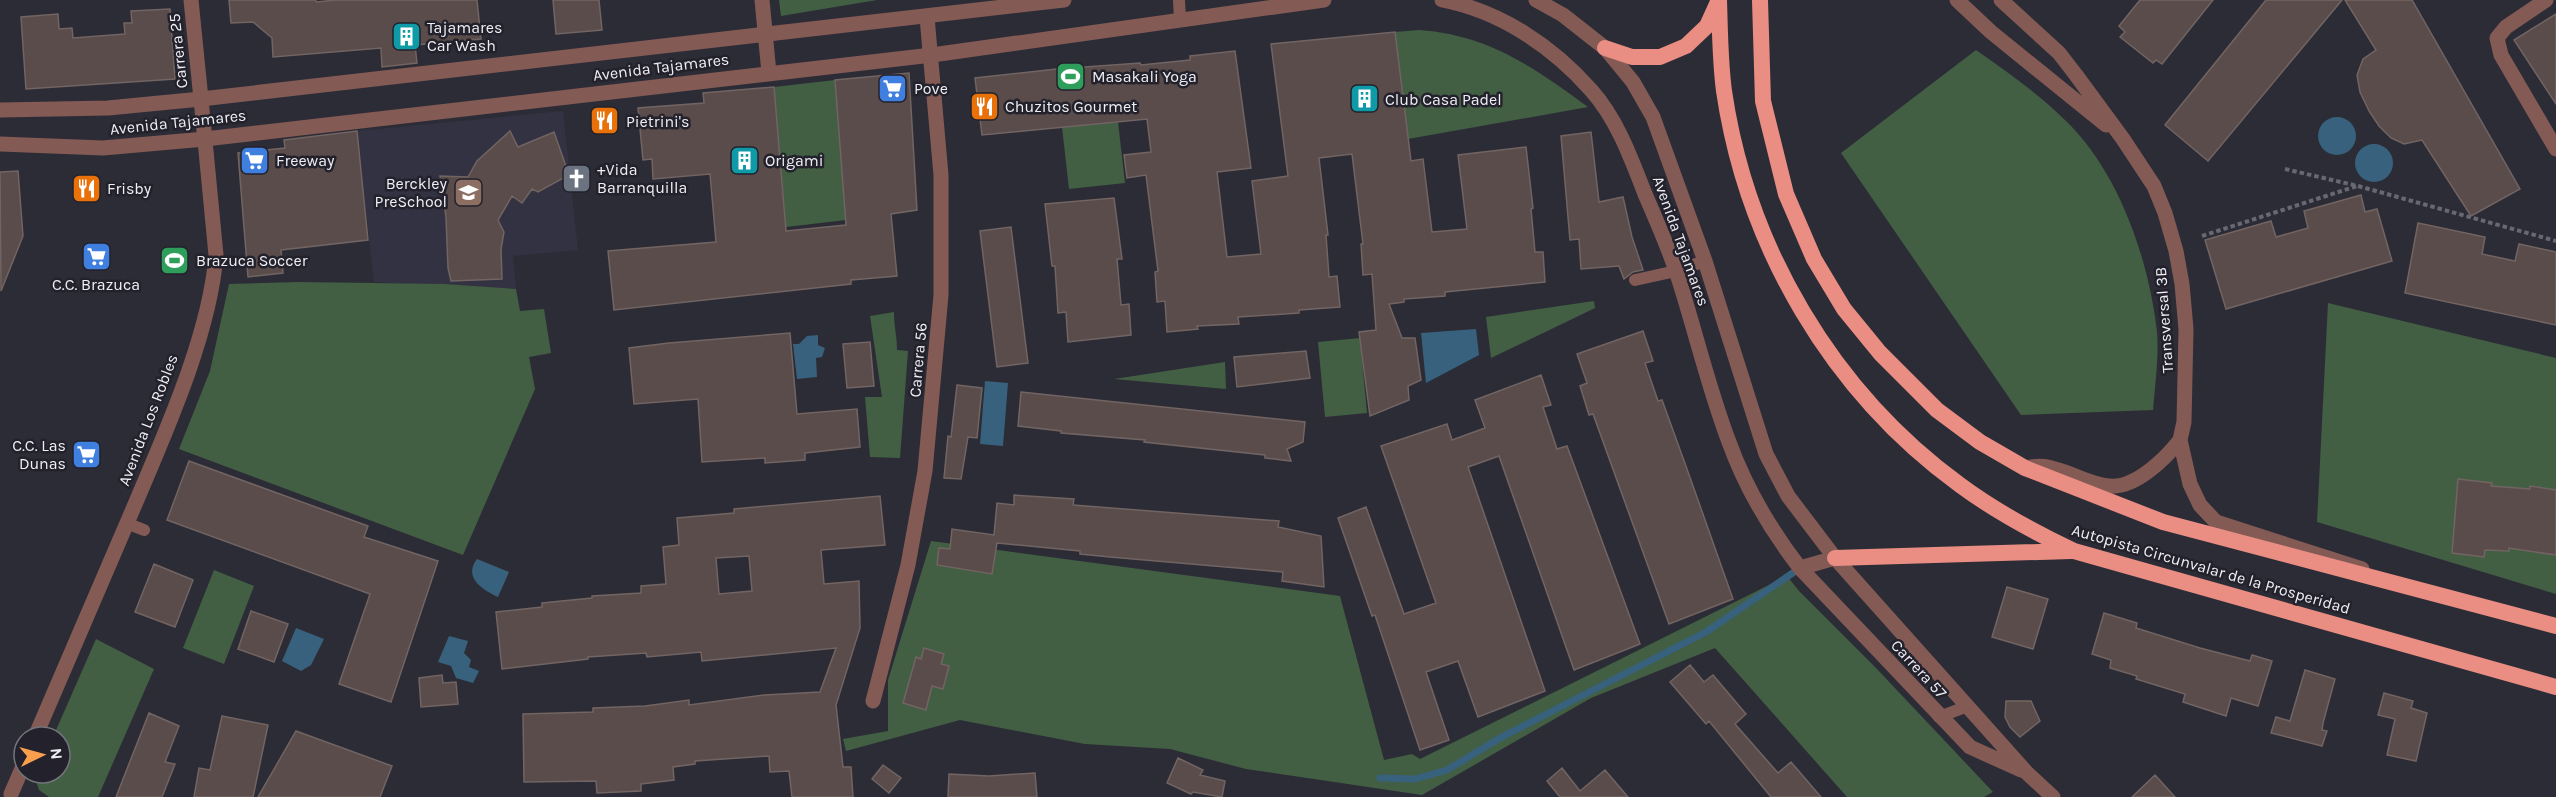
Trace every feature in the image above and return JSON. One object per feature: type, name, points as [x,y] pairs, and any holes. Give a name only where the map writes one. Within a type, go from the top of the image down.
[{"type":"highway","points":[[1605,48],[1632,57],[1660,57],[1686,46],[1707,26],[1719,0]]},
{"type":"highway","name":"Autopista Circunvalar de la Prosperidad","points":[[1719,0],[1724,90],[1741,170],[1767,244],[1813,330],[1870,405],[1922,455],[1961,486],[2026,528],[2074,551],[2556,687]]},
{"type":"highway","name":"Autopista Circunvalar de la Prosperidad","points":[[1760,0],[1763,101],[1786,194],[1814,259],[1845,309],[1880,354],[1937,411],[2025,468],[2163,522],[2556,626]]},
{"type":"highway","points":[[1835,558],[2074,551]]},
{"type":"street","name":"Carrera 25","points":[[191,0],[201,99]]},
{"type":"street","points":[[762,0],[770,73]]},
{"type":"street","name":"Avenida Tajamares","points":[[0,110],[108,108],[201,99],[1064,0]]},
{"type":"street","name":"Avenida Tajamares","points":[[0,144],[103,148],[205,139],[932,55],[1324,0]]},
{"type":"street","name":"Avenida Tajamares","points":[[1442,0],[1457,3],[1511,24],[1551,51],[1592,91],[1625,142],[1676,271],[1728,442],[1743,477],[1773,533],[1800,568]]},
{"type":"street","name":"Avenida Tajamares","points":[[1536,0],[1563,15],[1605,48],[1633,81],[1653,117],[1705,261],[1766,454],[1788,496],[1835,558]]},
{"type":"street","name":"Transversal 3B","points":[[1957,0],[1991,32],[2123,139]]},
{"type":"street","name":"Transversal 3B","points":[[2001,0],[2059,53],[2123,139],[2154,186],[2165,213],[2176,251],[2186,329],[2184,422],[2181,440],[2190,484],[2200,505],[2216,522],[2361,566],[2369,578]]},
{"type":"street","points":[[2546,0],[2506,27],[2497,38],[2501,55],[2556,149]]},
{"type":"street","name":"Carrera 56","points":[[873,700],[908,565],[929,442],[941,295],[941,175],[927,17]]},
{"type":"street","name":"Avenida Los Robles","points":[[40,725],[160,445],[200,333],[214,271],[215,238],[201,99]]},
{"type":"street","points":[[2025,468],[2039,464],[2110,487],[2128,483],[2149,471],[2168,456],[2181,440]]},
{"type":"street","points":[[1800,568],[1835,558]]},
{"type":"street","name":"Carrera 57","points":[[1835,558],[2027,773],[2053,797]]},
{"type":"street","name":"Carrera 57","points":[[1800,568],[1939,717],[1970,747],[2027,773]]},
{"type":"lane","points":[[1179,0],[1180,21]]},
{"type":"lane","points":[[1635,280],[1676,271],[1705,261]]},
{"type":"lane","points":[[126,524],[144,530]]},
{"type":"lane","points":[[1939,717],[1968,706]]},
{"type":"path","points":[[2285,169],[2358,186],[2556,241]]},
{"type":"path","points":[[2202,236],[2358,186]]},
{"type":"shaded area","name":"Berckley PreSchool","points":[[563,111],[578,250],[513,256],[516,289],[374,282],[357,131]]},
{"type":"green space","points":[[779,0],[877,0],[781,16]]},
{"type":"green space","points":[[1419,30],[1467,39],[1509,55],[1529,66],[1588,107],[1408,139],[1395,32]]},
{"type":"green space","points":[[1976,50],[2034,92],[2066,121],[2085,142],[2116,191],[2139,247],[2153,304],[2158,351],[2153,410],[2021,415],[1841,153]]},
{"type":"green space","points":[[835,80],[846,220],[786,227],[774,87]]},
{"type":"green space","points":[[1118,122],[1125,183],[1069,189],[1062,127]]},
{"type":"green space","points":[[298,282],[444,284],[516,289],[520,311],[544,309],[551,353],[529,357],[535,389],[463,555],[179,449],[210,371],[229,284]]},
{"type":"green space","points":[[1594,301],[1595,308],[1491,358],[1486,317]]},
{"type":"green space","points":[[2328,303],[2556,358],[2556,594],[2317,522]]},
{"type":"green space","points":[[894,312],[897,350],[908,351],[900,458],[870,457],[865,397],[882,397],[870,316]]},
{"type":"green space","points":[[1360,338],[1367,413],[1325,417],[1318,342]]},
{"type":"green space","points":[[1225,362],[1226,389],[1114,379]]},
{"type":"green space","points":[[931,541],[1340,596],[1384,760],[1412,754],[1420,759],[1787,576],[1993,792],[1984,797],[1847,797],[1715,648],[1591,698],[1422,795],[1246,769],[1170,749],[1085,744],[960,720],[846,751],[843,739],[888,731],[888,680]]},
{"type":"green space","points":[[214,570],[254,586],[224,664],[183,648]]},
{"type":"green space","points":[[96,639],[154,669],[98,797],[49,797],[39,790],[37,785],[72,785],[72,725],[58,725]]},
{"type":"water","points":[[2337,117],[2350,123],[2356,136],[2350,149],[2337,155],[2324,149],[2318,136],[2324,123]]},
{"type":"water","points":[[2374,144],[2387,150],[2393,163],[2387,176],[2374,182],[2361,176],[2355,163],[2361,150]]},
{"type":"water","points":[[1476,329],[1479,355],[1426,383],[1421,333]]},
{"type":"water","points":[[818,335],[818,345],[825,348],[822,357],[816,358],[817,377],[797,379],[793,344],[799,344],[807,336]]},
{"type":"water","points":[[985,381],[1008,383],[1003,446],[980,444]]},
{"type":"water","points":[[477,559],[509,572],[498,597],[481,587],[473,577],[473,566]]},
{"type":"water","points":[[296,628],[324,639],[311,665],[301,671],[282,661]]},
{"type":"water","points":[[449,636],[468,641],[464,653],[471,660],[469,667],[479,671],[473,683],[456,678],[451,666],[438,662]]},
{"type":"building","points":[[229,0],[315,0],[317,2],[477,0],[481,39],[415,45],[417,63],[382,67],[381,48],[273,57],[272,38],[253,22],[231,23]]},
{"type":"building","points":[[553,0],[599,0],[602,30],[556,34]]},
{"type":"building","points":[[2140,0],[2213,0],[2162,64],[2156,60],[2153,63],[2120,37],[2125,32],[2119,26]]},
{"type":"building","points":[[2266,0],[2342,0],[2208,161],[2165,125]]},
{"type":"building","points":[[2345,0],[2412,0],[2520,189],[2471,216],[2422,140],[2404,144],[2391,138],[2379,126],[2360,92],[2357,75],[2363,59],[2376,50]]},
{"type":"building","points":[[170,9],[175,79],[26,89],[21,17],[58,14],[59,29],[72,28],[73,38],[125,34],[124,23],[132,23],[131,11]]},
{"type":"building","points":[[2556,14],[2556,104],[2514,40]]},
{"type":"building","points":[[1395,32],[1411,161],[1423,159],[1432,232],[1467,229],[1458,155],[1526,147],[1535,252],[1543,252],[1545,282],[1445,292],[1445,296],[1404,299],[1404,302],[1389,304],[1402,338],[1415,338],[1421,380],[1408,386],[1409,400],[1370,416],[1359,332],[1376,330],[1372,274],[1363,275],[1361,244],[1363,244],[1352,154],[1319,158],[1328,235],[1326,235],[1329,277],[1337,276],[1340,307],[1299,310],[1299,313],[1238,317],[1239,324],[1197,326],[1198,329],[1167,332],[1165,301],[1157,302],[1155,272],[1158,271],[1146,175],[1127,178],[1124,155],[1151,152],[1147,119],[982,135],[975,78],[1057,69],[1190,60],[1190,56],[1235,51],[1251,168],[1217,172],[1227,257],[1261,254],[1252,181],[1288,176],[1271,44]]},
{"type":"building","points":[[909,73],[917,210],[891,214],[897,276],[851,280],[851,284],[614,310],[608,251],[716,242],[710,174],[653,179],[652,159],[643,160],[638,108],[704,103],[703,93],[774,87],[786,231],[846,225],[835,80]]},
{"type":"building","points":[[357,131],[368,240],[281,250],[283,273],[248,277],[238,153],[285,148],[284,140]]},
{"type":"building","points":[[510,131],[518,147],[554,132],[569,175],[538,192],[532,189],[522,203],[512,196],[498,220],[504,232],[501,249],[502,279],[451,281],[440,176],[468,177],[477,161]]},
{"type":"building","points":[[1591,132],[1599,202],[1623,197],[1632,237],[1643,270],[1633,272],[1624,279],[1619,266],[1581,269],[1579,239],[1570,240],[1561,136]]},
{"type":"building","points":[[18,171],[23,236],[1,291],[0,172]]},
{"type":"building","points":[[2361,195],[2365,212],[2377,209],[2392,261],[2226,309],[2205,240],[2271,221],[2276,237],[2308,228],[2304,211]]},
{"type":"building","points":[[1114,198],[1122,259],[1117,259],[1121,305],[1129,304],[1131,335],[1068,342],[1066,312],[1058,313],[1055,266],[1052,266],[1045,204]]},
{"type":"building","points":[[2418,223],[2485,237],[2482,254],[2515,261],[2519,244],[2556,252],[2556,325],[2405,293]]},
{"type":"building","points":[[1011,227],[1028,363],[997,367],[980,231]]},
{"type":"building","points":[[1643,331],[1653,361],[1645,363],[1658,401],[1662,400],[1733,599],[1669,624],[1593,414],[1589,415],[1580,386],[1587,383],[1577,354]]},
{"type":"building","points":[[790,333],[797,414],[857,409],[860,447],[805,453],[805,460],[765,463],[765,458],[702,462],[698,399],[634,404],[629,348]]},
{"type":"building","points":[[870,342],[874,386],[847,388],[843,344]]},
{"type":"building","points":[[1306,351],[1310,378],[1237,387],[1234,357]]},
{"type":"building","points":[[1541,375],[1551,405],[1543,407],[1557,449],[1567,446],[1640,644],[1574,670],[1499,456],[1468,467],[1545,691],[1478,717],[1458,661],[1426,672],[1449,740],[1420,750],[1375,615],[1372,616],[1338,518],[1366,507],[1404,614],[1436,603],[1381,446],[1447,424],[1452,440],[1485,428],[1475,400]]},
{"type":"building","points":[[957,385],[982,388],[977,438],[968,437],[961,479],[944,478],[948,436],[951,437]]},
{"type":"building","points":[[1021,392],[1305,422],[1303,442],[1287,449],[1291,461],[1265,458],[1265,455],[1144,442],[1145,440],[1061,433],[1061,431],[1018,426]]},
{"type":"building","points":[[189,461],[368,526],[364,537],[438,561],[391,702],[339,684],[370,594],[167,520]]},
{"type":"building","points":[[2458,479],[2492,483],[2491,486],[2530,489],[2530,486],[2556,490],[2556,555],[2509,548],[2509,551],[2485,550],[2484,557],[2452,553]]},
{"type":"building","points":[[1014,495],[1074,499],[1073,505],[1279,521],[1278,527],[1321,536],[1324,587],[1282,581],[1283,572],[1080,554],[1080,551],[997,543],[992,574],[937,565],[939,548],[950,549],[952,529],[994,535],[997,503],[1014,505]]},
{"type":"building","points":[[880,496],[885,545],[821,550],[824,584],[859,581],[860,628],[836,705],[843,767],[851,767],[853,797],[792,797],[789,771],[770,772],[769,756],[695,761],[695,764],[673,767],[674,780],[641,784],[641,791],[597,793],[596,781],[524,782],[523,714],[593,712],[593,708],[645,706],[689,700],[689,705],[764,695],[820,692],[836,648],[702,661],[701,652],[647,657],[646,653],[588,657],[588,659],[502,669],[496,612],[542,607],[542,603],[592,598],[592,596],[641,593],[641,586],[666,584],[663,547],[679,545],[677,518],[734,513],[734,509]],"holes":[[[749,556],[752,591],[719,594],[716,558]]]},
{"type":"building","points":[[154,564],[193,580],[175,627],[135,612]]},
{"type":"building","points":[[2007,587],[2048,599],[2033,649],[1992,637]]},
{"type":"building","points":[[251,611],[288,624],[274,662],[238,649]]},
{"type":"building","points":[[2104,613],[2137,623],[2136,628],[2200,648],[2250,661],[2252,655],[2272,661],[2258,706],[2231,698],[2226,716],[2183,702],[2185,694],[2136,679],[2137,676],[2110,668],[2111,660],[2092,654]]},
{"type":"building","points":[[924,648],[944,654],[941,664],[949,666],[943,689],[932,686],[926,710],[903,703],[916,657],[921,659]]},
{"type":"building","points":[[1690,665],[1704,682],[1713,675],[1746,714],[1735,724],[1778,773],[1791,762],[1821,797],[1771,797],[1709,721],[1706,724],[1670,682]]},
{"type":"building","points":[[2305,670],[2335,679],[2323,723],[2322,730],[2327,731],[2322,746],[2271,733],[2276,717],[2290,721]]},
{"type":"building","points":[[442,675],[443,683],[456,682],[458,704],[421,707],[419,678]]},
{"type":"building","points":[[2384,693],[2413,701],[2411,708],[2427,713],[2416,761],[2387,755],[2395,719],[2378,715]]},
{"type":"building","points":[[2006,701],[2031,701],[2040,721],[2020,737],[2010,727],[2005,717]]},
{"type":"building","points":[[149,713],[179,726],[165,762],[175,764],[162,797],[116,797]]},
{"type":"building","points":[[222,716],[268,725],[253,797],[194,797],[199,768],[210,770]]},
{"type":"building","points":[[296,731],[392,766],[380,797],[258,797]]},
{"type":"building","points":[[1178,758],[1203,770],[1200,775],[1225,781],[1222,797],[1193,792],[1191,794],[1167,783]]},
{"type":"building","points":[[883,765],[901,778],[889,793],[872,779]]},
{"type":"building","points":[[1562,768],[1580,791],[1605,770],[1628,797],[1560,797],[1547,781]]},
{"type":"building","points":[[1035,773],[1037,797],[948,797],[949,774],[989,776]]},
{"type":"building","points":[[2155,775],[2175,797],[2132,797]]},
{"type":"waterway","points":[[1380,778],[1415,779],[1447,770],[1500,738],[1706,632],[1800,568]]},
{"type":"place","name":"Tajamares Car Wash","points":[[406,36]]},
{"type":"place","name":"Masakali Yoga","points":[[1071,76]]},
{"type":"place","name":"Pove","points":[[893,88]]},
{"type":"place","name":"Club Casa Padel","points":[[1364,99]]},
{"type":"place","name":"Chuzitos Gourmet","points":[[984,106]]},
{"type":"place","name":"Pietrini's","points":[[605,121]]},
{"type":"place","name":"Freeway","points":[[255,160]]},
{"type":"place","name":"Origami","points":[[744,160]]},
{"type":"place","name":"+Vida Barranquilla","points":[[576,178]]},
{"type":"place","name":"Frisby","points":[[86,188]]},
{"type":"place","name":"Berckley PreSchool","points":[[468,192]]},
{"type":"place","name":"C.C. Brazuca","points":[[96,256]]},
{"type":"place","name":"Brazuca Soccer","points":[[175,260]]},
{"type":"place","name":"C.C. Las Dunas","points":[[87,454]]}]
